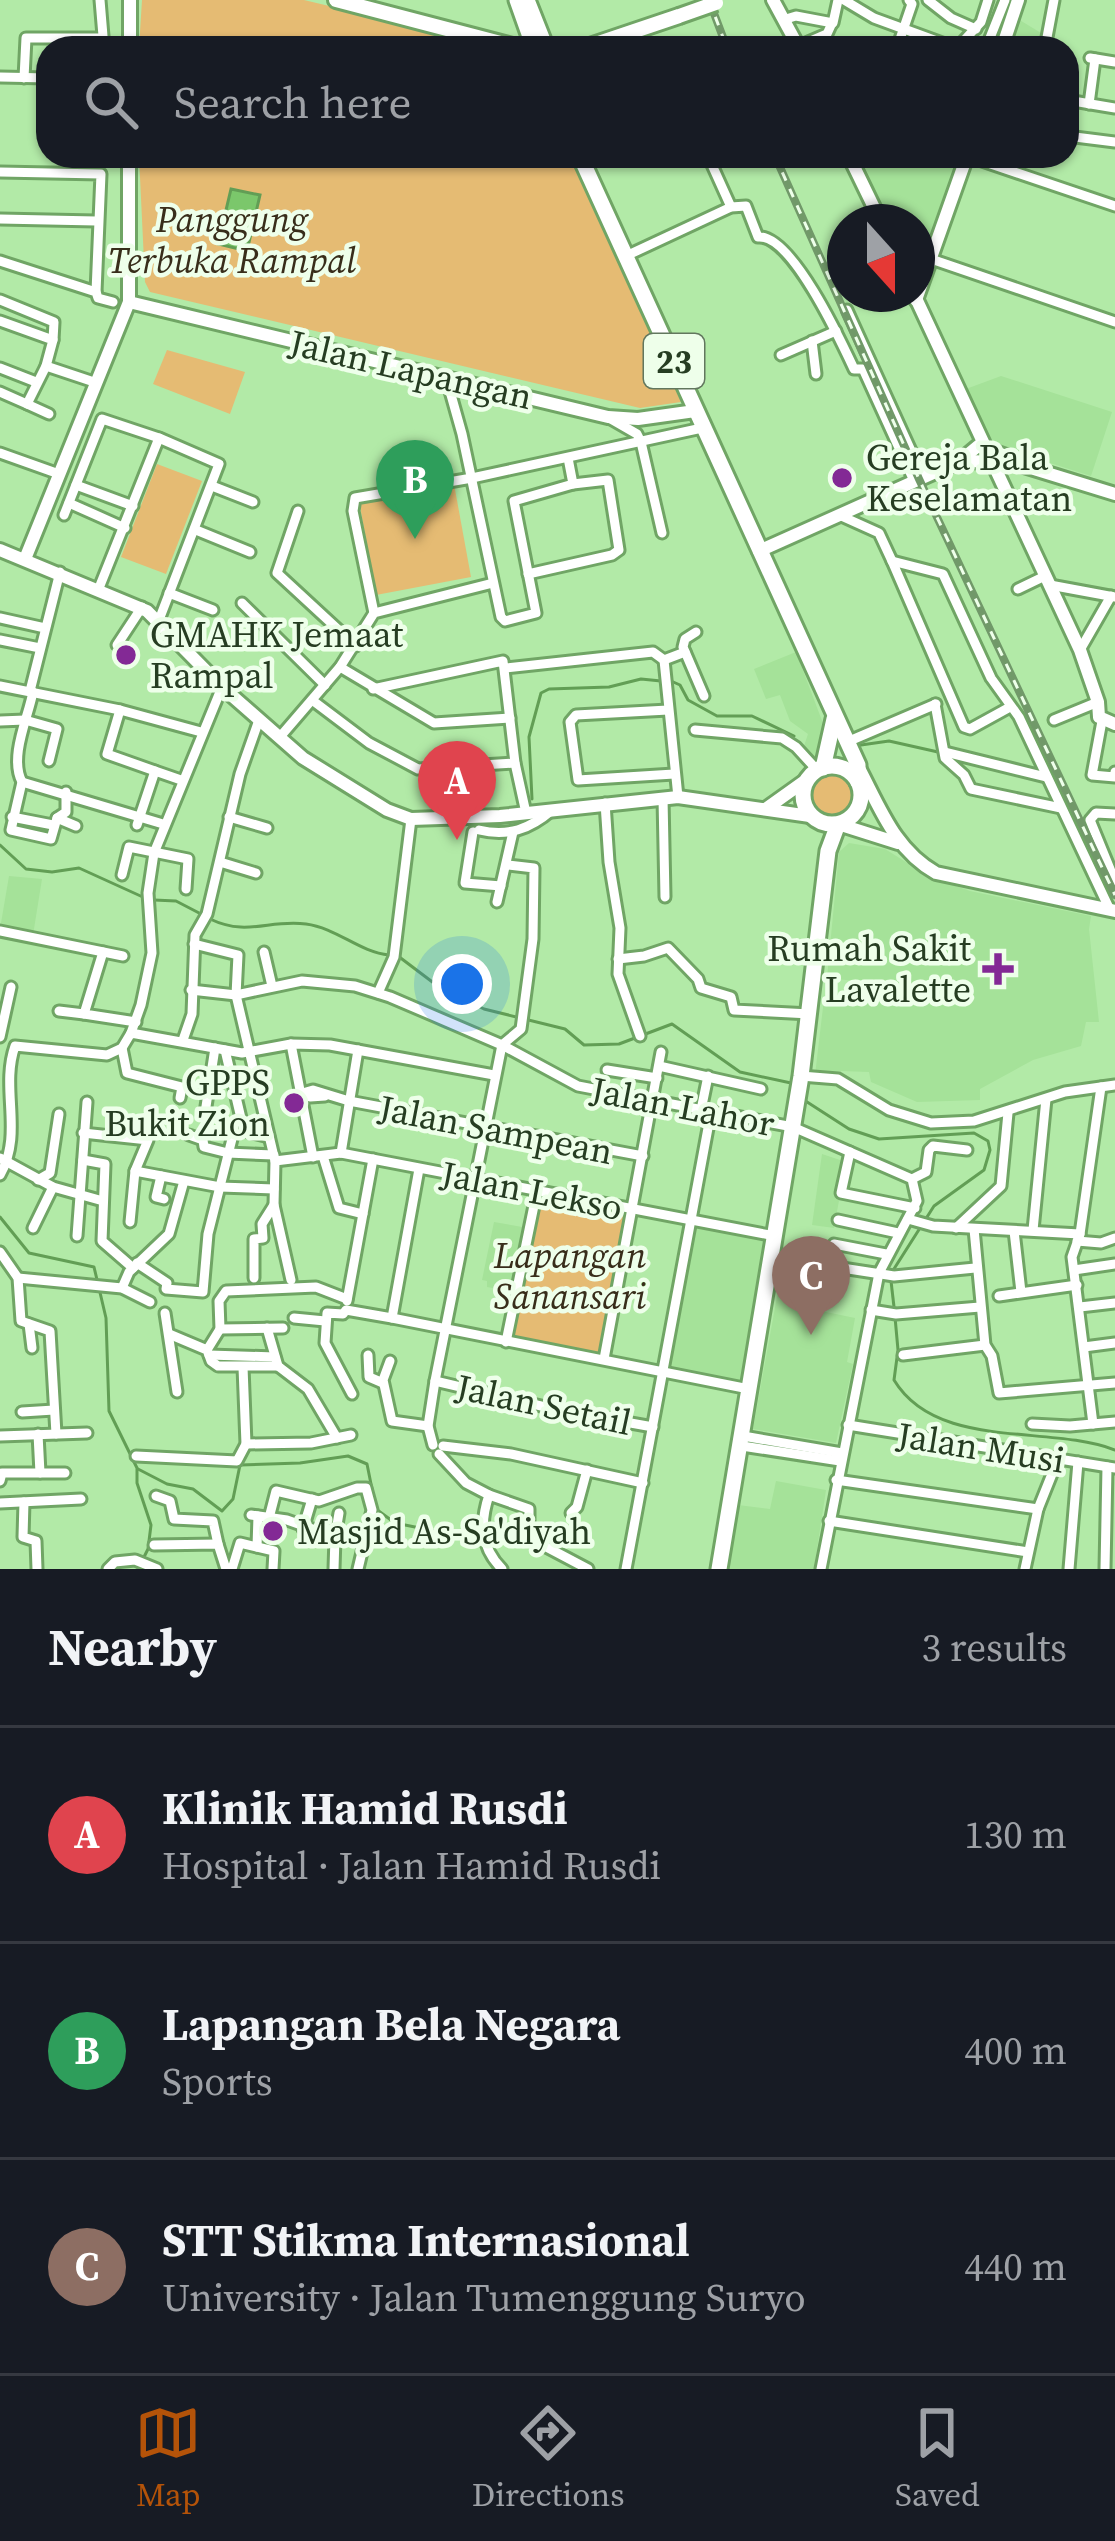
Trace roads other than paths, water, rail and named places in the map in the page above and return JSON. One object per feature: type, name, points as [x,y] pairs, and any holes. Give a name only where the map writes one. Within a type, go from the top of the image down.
[{"type":"highway","points":[[517,0],[530,36]]},
{"type":"highway","points":[[527,0],[541,36]]},
{"type":"highway","name":"23","points":[[589,168],[848,742],[864,788]]},
{"type":"highway","points":[[827,850],[804,801],[835,718]]},
{"type":"highway","points":[[719,1569],[801,1076],[827,850],[838,824],[858,808],[864,788],[840,768],[816,772]]},
{"type":"highway","points":[[813,818],[838,824]]},
{"type":"main road","points":[[336,0],[386,6],[482,36]]},
{"type":"main road","points":[[620,36],[720,1]]},
{"type":"street","points":[[100,0],[102,36]]},
{"type":"street","points":[[130,0],[130,36]]},
{"type":"street","points":[[773,0],[796,16],[832,23]]},
{"type":"street","points":[[823,36],[841,0],[920,36]]},
{"type":"street","points":[[901,36],[912,4],[909,0]]},
{"type":"street","points":[[928,0],[951,18],[976,28]]},
{"type":"street","points":[[968,36],[988,0]]},
{"type":"street","points":[[991,36],[1005,0]]},
{"type":"street","points":[[1006,36],[1018,0]]},
{"type":"street","points":[[1047,36],[1054,0]]},
{"type":"street","points":[[24,78],[26,38],[36,39]]},
{"type":"street","points":[[1089,104],[1092,58],[1115,62]]},
{"type":"street","points":[[0,77],[36,78]]},
{"type":"street","points":[[1079,102],[1115,108]]},
{"type":"street","points":[[1079,138],[1115,142]]},
{"type":"street","points":[[62,168],[62,172]]},
{"type":"street","points":[[25,559],[129,302],[129,168]]},
{"type":"street","points":[[714,168],[731,208]]},
{"type":"street","points":[[856,168],[873,204]]},
{"type":"street","points":[[935,230],[959,168]]},
{"type":"street","points":[[997,168],[1115,206]]},
{"type":"street","points":[[0,172],[100,174],[96,292],[98,298],[112,302]]},
{"type":"street","points":[[628,255],[731,208],[746,206],[758,236],[770,236],[784,247],[854,368],[863,369],[919,479]]},
{"type":"street","points":[[0,219],[96,221]]},
{"type":"street","points":[[0,261],[96,292]]},
{"type":"street","points":[[935,262],[1115,322]]},
{"type":"street","points":[[0,300],[53,322],[46,366],[27,404]]},
{"type":"street","name":"Jalan Lapangan","points":[[129,302],[608,417],[699,419]]},
{"type":"street","points":[[848,312],[919,479]]},
{"type":"street","points":[[922,312],[1080,650],[1108,722],[1092,775],[1114,777],[1115,772]]},
{"type":"street","points":[[0,321],[53,340]]},
{"type":"street","points":[[782,355],[836,331]]},
{"type":"street","points":[[812,341],[816,374]]},
{"type":"street","points":[[46,366],[94,382]]},
{"type":"street","points":[[0,368],[36,382]]},
{"type":"street","points":[[446,377],[502,620],[536,613],[527,574],[514,501],[573,484],[608,481],[619,550],[527,574]]},
{"type":"street","points":[[0,392],[49,413]]},
{"type":"street","points":[[608,417],[637,434],[641,442],[662,533]]},
{"type":"street","points":[[64,515],[102,419],[219,462],[159,620]]},
{"type":"street","points":[[279,738],[356,646],[374,613],[353,511],[355,498],[641,442],[699,419]]},
{"type":"street","points":[[99,588],[159,439]]},
{"type":"street","points":[[0,453],[59,474]]},
{"type":"street","points":[[568,458],[573,484]]},
{"type":"street","points":[[759,551],[960,461],[988,458],[1115,494]]},
{"type":"street","points":[[76,485],[133,506]]},
{"type":"street","points":[[212,486],[253,502]]},
{"type":"street","points":[[69,503],[124,528]]},
{"type":"street","points":[[298,511],[277,573],[356,646]]},
{"type":"street","points":[[839,515],[879,533],[966,729],[1010,707]]},
{"type":"street","points":[[196,530],[250,552]]},
{"type":"street","points":[[0,550],[142,607],[279,738],[322,772],[387,810],[411,819],[513,832],[552,810]]},
{"type":"street","points":[[892,561],[943,574],[991,678],[1019,718],[1113,915]]},
{"type":"street","points":[[60,572],[25,721],[17,768],[22,782],[12,831],[50,839],[55,821],[67,812],[66,792]]},
{"type":"street","points":[[1018,589],[1048,581],[1113,597],[1080,650]]},
{"type":"street","points":[[374,613],[493,583]]},
{"type":"street","points":[[169,593],[213,610]]},
{"type":"street","points":[[242,603],[325,685]]},
{"type":"street","points":[[117,645],[142,607]]},
{"type":"street","points":[[0,618],[45,628]]},
{"type":"street","points":[[696,632],[683,641],[704,696]]},
{"type":"street","points":[[0,640],[40,648]]},
{"type":"street","points":[[506,668],[653,652],[664,660],[674,774],[665,897]]},
{"type":"street","points":[[664,660],[686,652]]},
{"type":"street","points":[[373,689],[500,661],[506,668],[515,763],[526,813]]},
{"type":"street","points":[[340,667],[434,723],[510,718]]},
{"type":"street","points":[[0,686],[201,732]]},
{"type":"street","points":[[11,987],[0,1039],[15,1046],[107,1055],[122,1048],[134,1027],[153,943],[148,892],[154,853],[222,687]]},
{"type":"street","points":[[848,742],[952,696]]},
{"type":"street","points":[[312,700],[356,734],[418,769],[515,763]]},
{"type":"street","points":[[1054,720],[1098,702]]},
{"type":"street","points":[[935,704],[947,761],[964,775],[970,789],[1061,808]]},
{"type":"street","points":[[120,710],[107,754],[181,780]]},
{"type":"street","points":[[668,710],[576,715],[570,722],[580,782],[674,774]]},
{"type":"street","points":[[183,1040],[192,1015],[197,930],[205,919],[259,720]]},
{"type":"street","points":[[0,721],[25,721],[58,731],[50,761]]},
{"type":"street","points":[[695,730],[782,738],[796,746],[816,772],[766,809]]},
{"type":"street","points":[[945,752],[1046,777]]},
{"type":"street","points":[[137,820],[155,771]]},
{"type":"street","points":[[22,782],[163,824]]},
{"type":"street","points":[[864,788],[898,843],[916,862],[947,877],[1113,915]]},
{"type":"street","points":[[481,828],[526,813],[670,797],[813,818]]},
{"type":"street","points":[[604,803],[620,928],[618,974],[640,1036]]},
{"type":"street","points":[[1115,814],[1096,813],[1090,820],[1115,880]]},
{"type":"street","points":[[229,817],[267,828]]},
{"type":"street","points":[[378,993],[394,954],[411,819]]},
{"type":"street","points":[[55,821],[76,826]]},
{"type":"street","points":[[838,824],[898,843]]},
{"type":"street","points":[[481,828],[465,883],[501,886]]},
{"type":"street","points":[[497,902],[513,832]]},
{"type":"street","points":[[122,875],[127,848],[189,860],[186,889]]},
{"type":"street","points":[[220,862],[256,873]]},
{"type":"street","points":[[508,865],[534,868],[533,939],[524,1016],[521,1029],[502,1045],[494,1075],[428,1426],[438,1448],[466,1483],[530,1509],[529,1527],[536,1540],[588,1569]]},
{"type":"street","points":[[0,931],[123,956]]},
{"type":"street","points":[[194,944],[238,954],[236,995],[274,1158],[274,1205],[291,1280]]},
{"type":"street","points":[[618,959],[668,948],[698,979],[700,988],[728,995],[734,1010],[810,1014]]},
{"type":"street","points":[[84,1014],[103,952]]},
{"type":"street","points":[[264,952],[272,986]]},
{"type":"street","name":"Jalan Lahor","points":[[236,995],[326,981],[378,993],[502,1045],[578,1086],[793,1127],[912,1179]]},
{"type":"street","points":[[191,990],[236,995]]},
{"type":"street","points":[[58,1011],[220,1049],[248,1052],[291,1044],[358,1050],[494,1075]]},
{"type":"street","points":[[291,1044],[318,1156],[339,1208],[363,1214]]},
{"type":"street","points":[[0,1175],[13,1128],[8,1082],[15,1046]]},
{"type":"street","points":[[122,1048],[127,1072],[182,1087],[180,1098]]},
{"type":"street","points":[[205,1113],[220,1049]]},
{"type":"street","points":[[220,1049],[244,1131],[269,1137]]},
{"type":"street","points":[[341,1153],[358,1050]]},
{"type":"street","points":[[604,1359],[662,1052]]},
{"type":"street","points":[[608,1070],[708,1076],[761,1089]]},
{"type":"street","points":[[626,1569],[691,1220],[708,1076]]},
{"type":"street","points":[[801,1076],[838,1079],[889,1110],[932,1123],[974,1121],[1115,1085]]},
{"type":"street","points":[[1093,1424],[1073,1270],[1101,1087]]},
{"type":"street","name":"Jalan Sampean","points":[[304,1092],[313,1090],[349,1101],[644,1156]]},
{"type":"street","points":[[1033,1230],[1046,1099]]},
{"type":"street","points":[[76,1236],[87,1102]]},
{"type":"street","points":[[956,1228],[1001,1186],[1008,1113]]},
{"type":"street","points":[[38,1180],[50,1173],[59,1114]]},
{"type":"street","points":[[0,1126],[13,1128]]},
{"type":"street","points":[[83,1133],[147,1138],[135,1171],[130,1220],[103,1217]]},
{"type":"street","points":[[189,1135],[203,1140],[204,1147],[228,1153]]},
{"type":"street","points":[[204,1304],[208,1239],[232,1139]]},
{"type":"street","points":[[820,1569],[872,1310],[887,1275],[886,1254],[898,1233],[916,1219],[918,1196],[912,1179],[926,1172],[933,1146],[968,1150]]},
{"type":"street","points":[[850,1152],[841,1193],[916,1219],[956,1228],[1033,1230],[1100,1243],[1115,1238]]},
{"type":"street","name":"Jalan Lekso","points":[[228,1153],[289,1161],[341,1153],[775,1236]]},
{"type":"street","points":[[352,1394],[325,1343],[325,1321],[327,1312],[344,1314],[373,1159]]},
{"type":"street","points":[[82,1160],[105,1164],[103,1244],[166,1283],[166,1289],[204,1290]]},
{"type":"street","points":[[3,1161],[53,1187],[103,1201]]},
{"type":"street","points":[[392,1318],[419,1168]]},
{"type":"street","points":[[135,1171],[220,1187],[274,1189]]},
{"type":"street","points":[[161,1176],[156,1197],[164,1199]]},
{"type":"street","points":[[122,1288],[135,1265],[170,1234],[184,1181]]},
{"type":"street","points":[[32,1228],[53,1187]]},
{"type":"street","points":[[506,1342],[537,1191]]},
{"type":"street","points":[[254,1278],[254,1240],[263,1238],[262,1224],[274,1205]]},
{"type":"street","points":[[838,1220],[898,1233]]},
{"type":"street","points":[[974,1229],[985,1345],[1001,1395],[1115,1383]]},
{"type":"street","points":[[1014,1231],[1021,1292]]},
{"type":"street","points":[[834,1244],[886,1254]]},
{"type":"street","points":[[0,1252],[18,1278],[21,1321],[50,1331],[56,1434]]},
{"type":"street","points":[[1073,1270],[1115,1264]]},
{"type":"street","points":[[829,1265],[887,1275],[975,1268]]},
{"type":"street","points":[[18,1278],[122,1288],[150,1302]]},
{"type":"street","points":[[999,1295],[1077,1285]]},
{"type":"street","points":[[208,1352],[220,1329],[219,1301],[226,1291],[316,1287],[346,1305],[392,1318],[749,1389]]},
{"type":"street","points":[[1080,1307],[1115,1303]]},
{"type":"street","points":[[872,1310],[894,1314],[980,1307]]},
{"type":"street","points":[[165,1313],[177,1392]]},
{"type":"street","points":[[294,1318],[325,1321]]},
{"type":"street","points":[[28,1324],[32,1348]]},
{"type":"street","points":[[266,1328],[277,1361],[308,1389],[338,1438]]},
{"type":"street","points":[[220,1329],[283,1328]]},
{"type":"street","points":[[169,1334],[208,1352],[277,1361]]},
{"type":"street","points":[[1084,1346],[1115,1343]]},
{"type":"street","points":[[903,1355],[985,1345]]},
{"type":"street","points":[[208,1352],[214,1365],[243,1367],[277,1361]]},
{"type":"street","points":[[368,1355],[369,1377],[383,1383]]},
{"type":"street","points":[[390,1361],[383,1383],[392,1421],[428,1426]]},
{"type":"street","points":[[136,1456],[237,1460],[246,1444],[243,1367]]},
{"type":"street","name":"Jalan Setail","points":[[434,1382],[653,1427]]},
{"type":"street","points":[[22,1412],[54,1410]]},
{"type":"street","points":[[1032,1424],[1115,1422]]},
{"type":"street","name":"Jalan Musi","points":[[848,1425],[1111,1468]]},
{"type":"street","points":[[0,1436],[87,1433]]},
{"type":"street","points":[[38,1434],[40,1472]]},
{"type":"street","points":[[246,1444],[311,1443],[351,1435]]},
{"type":"street","points":[[742,1441],[841,1457]]},
{"type":"street","points":[[438,1448],[587,1470],[643,1484]]},
{"type":"street","points":[[1025,1569],[1038,1509],[1058,1459]]},
{"type":"street","points":[[1069,1569],[1078,1462]]},
{"type":"street","points":[[1105,1569],[1111,1468]]},
{"type":"street","points":[[572,1513],[587,1470]]},
{"type":"street","points":[[0,1481],[2,1473],[65,1473]]},
{"type":"street","points":[[836,1480],[1038,1509]]},
{"type":"street","points":[[257,1546],[260,1517],[276,1491],[322,1501],[363,1487],[371,1514],[358,1569]]},
{"type":"street","points":[[156,1496],[170,1502],[174,1519],[212,1520],[229,1569]]},
{"type":"street","points":[[489,1496],[481,1527],[502,1569]]},
{"type":"street","points":[[0,1503],[81,1499]]},
{"type":"street","points":[[303,1528],[312,1499]]},
{"type":"street","points":[[24,1502],[23,1537],[36,1541],[38,1569]]},
{"type":"street","points":[[334,1569],[339,1513]]},
{"type":"street","points":[[260,1517],[287,1520],[335,1537]]},
{"type":"street","points":[[830,1521],[1028,1552]]},
{"type":"street","points":[[154,1546],[218,1544]]},
{"type":"street","points":[[229,1569],[240,1544],[274,1551],[273,1569]]},
{"type":"street","points":[[108,1569],[115,1562],[146,1564]]},
{"type":"waterway","points":[[532,799],[529,737],[541,693],[641,679],[661,681]]},
{"type":"waterway","points":[[671,681],[680,685],[688,700],[717,716],[752,716],[794,736]]},
{"type":"waterway","points":[[861,745],[889,741],[938,752]]},
{"type":"waterway","points":[[0,845],[26,869],[79,868],[145,898]]},
{"type":"waterway","points":[[154,900],[176,901],[201,914]]},
{"type":"waterway","points":[[210,919],[236,927],[306,924],[389,955]]},
{"type":"waterway","points":[[398,956],[439,987],[484,1009],[565,1029],[584,1045],[619,1044],[672,1024],[740,1072],[791,1083]]},
{"type":"waterway","points":[[804,1100],[849,1129],[879,1139],[974,1133],[988,1141],[984,1170],[934,1206],[892,1272]]},
{"type":"waterway","points":[[0,1217],[29,1253],[94,1267],[106,1318],[109,1411],[137,1468],[151,1525],[148,1549],[138,1569]]},
{"type":"waterway","points":[[891,1281],[894,1307]]},
{"type":"waterway","points":[[895,1317],[894,1380],[913,1402],[937,1417],[996,1432],[1088,1442],[1115,1450]]},
{"type":"waterway","points":[[138,1469],[167,1484],[193,1489],[222,1511],[233,1499],[240,1465],[348,1456],[367,1464],[374,1499]]},
{"type":"waterway","points":[[376,1509],[395,1523],[450,1534]]},
{"type":"railway","points":[[709,0],[722,36]]},
{"type":"railway","points":[[780,168],[919,479],[1115,895]]},
{"type":"place","name":"Gereja Bala Keselamatan","points":[[842,478]]},
{"type":"place","name":"Lapangan Bela Negara","points":[[415,539]]},
{"type":"place","name":"GMAHK Jemaat Rampal","points":[[126,655]]},
{"type":"place","name":"Klinik Hamid Rusdi","points":[[457,840]]},
{"type":"place","name":"Rumah Sakit Lavalette","points":[[998,969]]},
{"type":"place","name":"GPPS Bukit Zion","points":[[294,1103]]},
{"type":"place","name":"STT Stikma Internasional","points":[[811,1335]]},
{"type":"place","name":"Masjid As-Sa'diyah","points":[[273,1531]]},
{"type":"park label","name":"Panggung Terbuka Rampal","points":[[232,240]]},
{"type":"park label","name":"Lapangan Sanansari","points":[[570,1276]]}]
